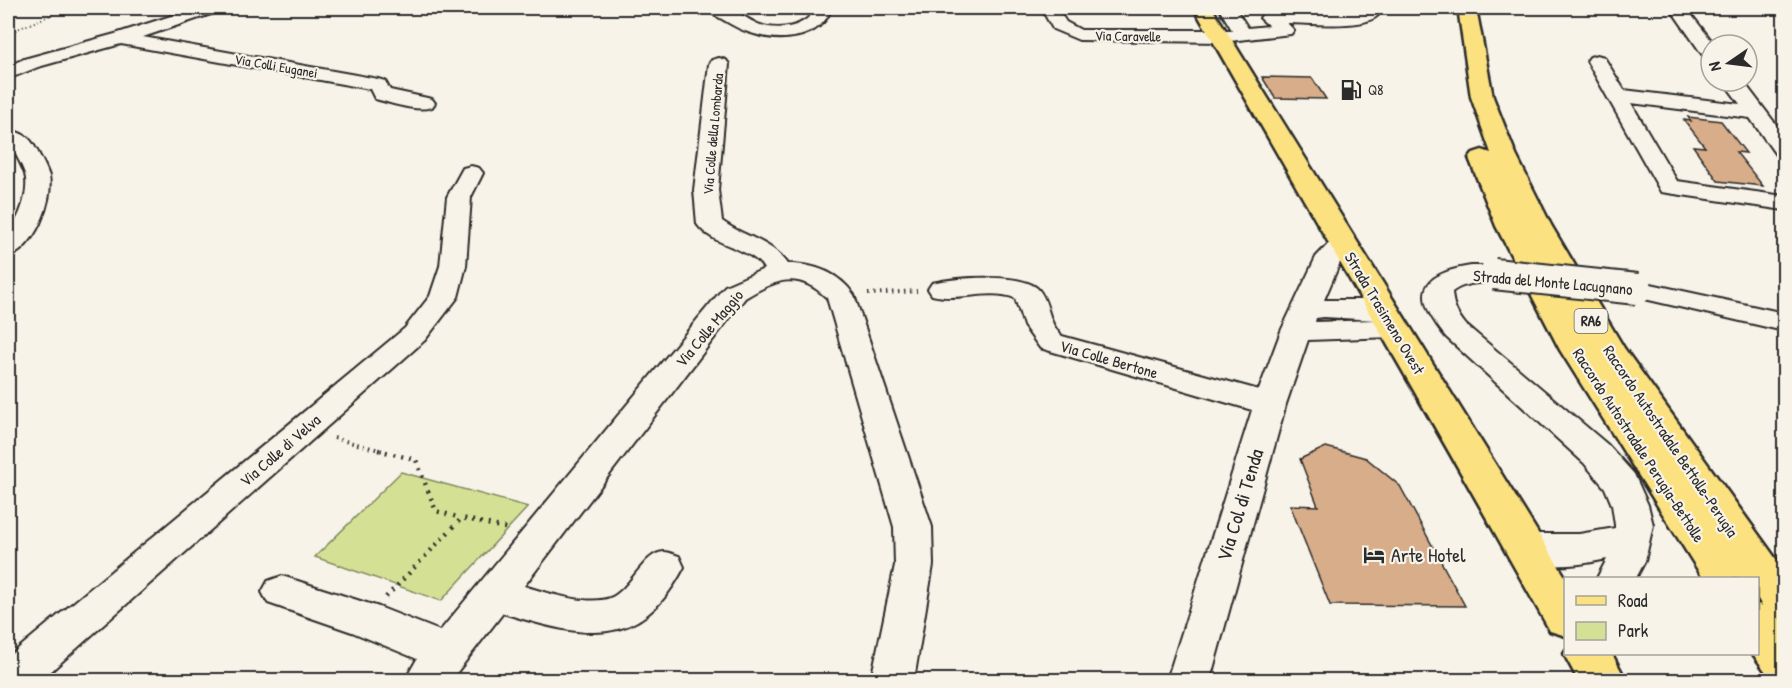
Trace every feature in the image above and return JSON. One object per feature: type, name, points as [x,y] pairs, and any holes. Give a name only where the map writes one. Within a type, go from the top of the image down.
[{"type":"main road","name":"Strada Trasimeno Ovest","points":[[1203,8],[1232,35],[1343,244],[1564,615]]},
{"type":"main road","name":"Raccordo Autostradale Perugia-Bettolle","points":[[1448,8],[1461,96],[1480,154],[1510,226],[1577,350],[1725,577]]},
{"type":"main road","name":"Raccordo Autostradale Bettolle-Perugia","points":[[1467,8],[1482,97],[1504,156],[1537,225],[1609,351],[1744,548],[1785,602]]},
{"type":"main road","points":[[1759,624],[1785,661]]},
{"type":"main road","points":[[1588,655],[1603,681]]},
{"type":"street","name":"Via Colli Euganei","points":[[8,73],[31,63],[121,38],[211,8]]},
{"type":"street","points":[[717,9],[755,29],[778,32],[802,30],[817,22],[824,8]]},
{"type":"street","name":"Via Caravelle","points":[[1049,8],[1054,22],[1065,30],[1079,34],[1158,36],[1232,35],[1285,30],[1269,18],[1363,18],[1370,14],[1345,9],[1285,8]]},
{"type":"street","points":[[1232,35],[1229,8],[1261,10],[1261,8]]},
{"type":"street","points":[[1678,8],[1699,37]]},
{"type":"street","points":[[1147,19],[1158,36]]},
{"type":"street","name":"Via Colli Euganei","points":[[121,38],[378,85],[382,95],[425,103]]},
{"type":"street","points":[[1597,61],[1669,187],[1785,203]]},
{"type":"street","name":"Via Colle della Lombarda","points":[[719,64],[706,190],[710,224],[730,238],[761,249],[775,261],[779,272]]},
{"type":"street","points":[[1742,93],[1785,150]]},
{"type":"street","points":[[1615,95],[1758,113]]},
{"type":"street","points":[[8,136],[21,143],[37,175],[36,199],[26,228],[8,249]]},
{"type":"street","name":"Via Colle di Velva","points":[[11,681],[416,334],[444,297],[453,266],[459,197],[471,173]]},
{"type":"street","name":"Via Col di Tenda","points":[[1188,681],[1270,404],[1301,321],[1329,257],[1343,244]]},
{"type":"street","name":"Via Colle Maggio","points":[[436,666],[735,292],[755,280],[779,272],[809,274],[822,279],[840,295]]},
{"type":"street","name":"Strada del Monte Lacugnano","points":[[1617,577],[1626,561],[1634,525],[1630,505],[1621,483],[1596,454],[1456,331],[1440,312],[1437,301],[1438,290],[1447,281],[1464,274],[1494,274],[1637,289],[1785,322]]},
{"type":"street","name":"Via Colle Bertone","points":[[942,289],[1004,286],[1017,289],[1027,293],[1038,325],[1044,337],[1051,342],[1270,404]]},
{"type":"street","points":[[840,295],[913,527],[914,566],[893,681]]},
{"type":"street","points":[[1301,321],[1388,320]]},
{"type":"street","points":[[1526,549],[1558,552],[1584,550],[1631,538]]},
{"type":"street","points":[[495,594],[572,616],[610,615],[634,605],[665,567]]},
{"type":"street","points":[[282,592],[365,619],[436,666]]},
{"type":"path","points":[[8,33],[68,8]]},
{"type":"path","points":[[840,295],[942,289]]},
{"type":"path","points":[[325,435],[416,460],[436,511],[540,537]]},
{"type":"path","points":[[365,619],[462,518]]},
{"type":"green space","points":[[401,472],[528,507],[441,601],[315,557]]},
{"type":"building","points":[[1262,77],[1312,78],[1326,99],[1275,98]]},
{"type":"building","points":[[1688,117],[1721,121],[1746,153],[1736,152],[1763,186],[1718,181],[1693,146],[1705,147],[1684,120],[1691,121]]},
{"type":"building","name":"Arte Hotel","points":[[1326,447],[1366,458],[1400,486],[1465,606],[1330,605],[1290,505],[1318,506],[1300,459]]},
{"type":"place","name":"Q8","points":[[1351,90]]},
{"type":"place","name":"Arte Hotel","points":[[1374,555]]}]
